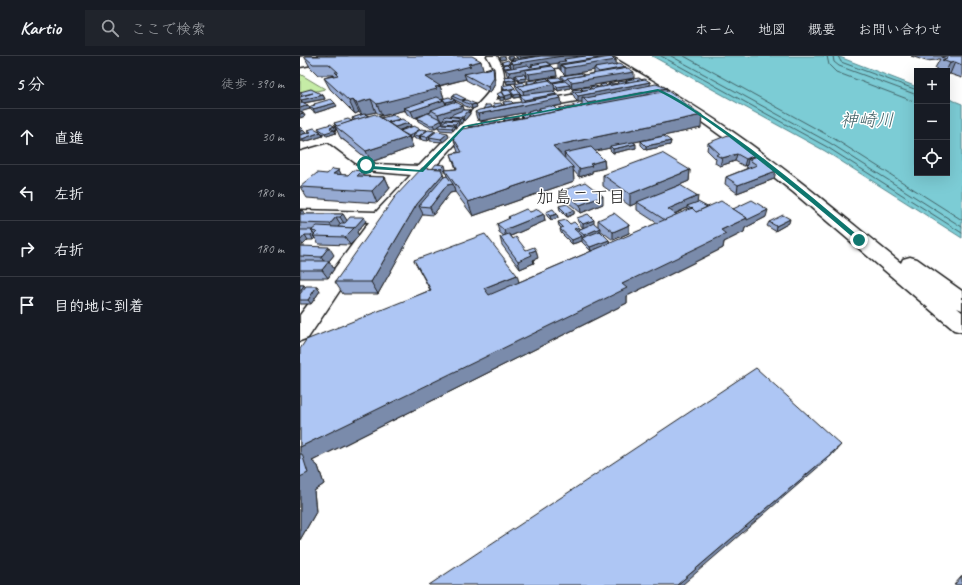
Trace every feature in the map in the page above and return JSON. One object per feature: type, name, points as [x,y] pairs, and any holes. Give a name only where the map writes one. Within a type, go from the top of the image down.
[{"type":"main road","points":[[300,59],[307,56]]},
{"type":"main road","points":[[300,59],[322,56]]},
{"type":"main road","points":[[300,65],[342,56]]},
{"type":"main road","points":[[300,65],[353,56]]},
{"type":"main road","points":[[579,56],[620,62],[660,79],[718,116],[962,302]]},
{"type":"main road","points":[[300,332],[381,217],[460,130],[501,71],[597,59]]},
{"type":"main road","points":[[606,70],[620,62]]},
{"type":"main road","points":[[620,62],[647,87],[678,100],[740,144],[799,189],[962,324]]},
{"type":"main road","points":[[475,109],[647,87]]},
{"type":"main road","points":[[300,146],[402,114],[410,121],[427,131],[460,130],[627,96]]},
{"type":"main road","points":[[410,121],[425,117]]},
{"type":"main road","points":[[330,137],[371,168],[422,171]]},
{"type":"main road","points":[[300,215],[381,217]]},
{"type":"main road","points":[[300,283],[334,283]]},
{"type":"green space","points":[[300,74],[325,89],[300,95]]},
{"type":"water","name":"神崎川","points":[[652,56],[837,56],[914,86],[914,176],[950,176],[950,99],[962,104],[962,238],[825,151]]},
{"type":"building","points":[[304,56],[472,56],[481,61],[468,64],[471,66],[426,77],[440,86],[435,87],[437,89],[377,104],[371,99],[356,103],[353,100],[349,101],[324,78],[338,75],[335,72],[338,72],[329,64],[313,64]]},
{"type":"building","points":[[519,56],[536,56],[520,58]]},
{"type":"building","points":[[541,56],[563,56],[513,64],[510,61]]},
{"type":"building","points":[[595,56],[598,58],[560,64],[558,62],[566,61],[564,59]]},
{"type":"building","points":[[962,56],[962,65],[955,62],[950,63],[942,60],[947,59],[941,57]]},
{"type":"building","points":[[611,57],[616,60],[565,68],[561,65]]},
{"type":"building","points":[[508,60],[510,63],[503,64],[502,62]]},
{"type":"building","points":[[547,62],[551,65],[509,72],[505,69],[528,65],[530,67],[533,66],[531,65]]},
{"type":"building","points":[[508,64],[511,67],[505,68],[503,65]]},
{"type":"building","points":[[618,64],[626,67],[599,72],[594,68],[613,66]]},
{"type":"building","points":[[552,66],[556,70],[529,74],[525,70]]},
{"type":"building","points":[[493,68],[494,78],[488,87],[464,74]]},
{"type":"building","points":[[628,68],[634,72],[571,82],[567,78]]},
{"type":"building","points":[[581,73],[584,75],[567,78],[564,80],[561,76]]},
{"type":"building","points":[[524,74],[526,78],[518,79],[515,75]]},
{"type":"building","points":[[512,76],[516,79],[506,81],[504,77]]},
{"type":"building","points":[[559,77],[563,80],[553,82],[549,78]]},
{"type":"building","points":[[547,78],[549,80],[539,82],[537,80]]},
{"type":"building","points":[[639,78],[642,80],[629,82],[626,80]]},
{"type":"building","points":[[645,79],[650,82],[578,96],[574,92]]},
{"type":"building","points":[[534,80],[537,82],[527,83],[527,81]]},
{"type":"building","points":[[549,80],[554,84],[523,91],[518,86]]},
{"type":"building","points":[[565,81],[570,85],[557,87],[553,83]]},
{"type":"building","points":[[523,82],[525,85],[518,87],[515,84]]},
{"type":"building","points":[[618,82],[627,82],[620,84]]},
{"type":"building","points":[[511,84],[515,88],[505,90],[502,86]]},
{"type":"building","points":[[605,84],[607,86],[602,87],[600,85]]},
{"type":"building","points":[[656,84],[667,88],[588,103],[582,97],[586,98]]},
{"type":"building","points":[[588,87],[590,89],[583,90],[581,88]]},
{"type":"building","points":[[590,87],[598,87],[592,89]]},
{"type":"building","points":[[311,89],[323,95],[300,99],[300,97],[313,93],[304,95],[300,92]]},
{"type":"building","points":[[517,89],[520,94],[514,95],[510,90]]},
{"type":"building","points":[[580,89],[582,91],[574,92],[572,90]]},
{"type":"building","points":[[509,90],[512,94],[505,96],[502,91]]},
{"type":"building","points":[[553,91],[556,94],[524,100],[520,95]]},
{"type":"building","points":[[668,91],[702,115],[553,146],[573,167],[468,202],[445,170],[457,169],[451,154],[462,152],[453,137],[462,129]]},
{"type":"building","points":[[501,92],[504,97],[500,97],[497,94]]},
{"type":"building","points":[[456,94],[466,99],[461,100],[452,96]]},
{"type":"building","points":[[558,95],[561,98],[478,114],[475,112],[479,110]]},
{"type":"building","points":[[437,97],[444,100],[411,111],[404,108]]},
{"type":"building","points":[[449,97],[455,100],[445,102],[442,99]]},
{"type":"building","points":[[331,99],[335,103],[313,109],[309,107],[315,105],[314,104]]},
{"type":"building","points":[[466,100],[476,104],[471,105],[462,101]]},
{"type":"building","points":[[511,101],[513,103],[505,105],[503,102]]},
{"type":"building","points":[[302,102],[308,105],[300,108],[300,103]]},
{"type":"building","points":[[453,102],[463,106],[438,114],[431,110]]},
{"type":"building","points":[[501,103],[502,105],[495,107],[493,104]]},
{"type":"building","points":[[579,104],[582,107],[575,108],[573,105]]},
{"type":"building","points":[[486,105],[490,105],[491,107],[483,109]]},
{"type":"building","points":[[550,106],[554,107],[558,111],[532,116],[528,111],[536,109],[537,111],[541,110],[539,108]]},
{"type":"building","points":[[559,108],[573,108],[557,111],[561,110]]},
{"type":"building","points":[[463,110],[469,110],[463,117],[450,116],[453,114]]},
{"type":"building","points":[[428,113],[442,120],[430,125],[417,118]]},
{"type":"building","points":[[364,114],[369,116],[356,120],[352,118]]},
{"type":"building","points":[[375,114],[409,137],[366,151],[335,126]]},
{"type":"building","points":[[527,114],[528,116],[521,118],[523,117],[521,115]]},
{"type":"building","points":[[393,115],[400,119],[388,122],[381,118]]},
{"type":"building","points":[[446,116],[462,118],[459,120],[443,119]]},
{"type":"building","points":[[518,117],[518,118],[505,121],[504,118]]},
{"type":"building","points":[[348,119],[352,121],[337,126],[334,123]]},
{"type":"building","points":[[402,119],[409,123],[395,127],[389,123]]},
{"type":"building","points":[[446,120],[458,121],[455,124],[442,123]]},
{"type":"building","points":[[481,122],[500,122],[483,125]]},
{"type":"building","points":[[331,124],[334,126],[330,128],[334,130],[325,133],[318,128]]},
{"type":"building","points":[[442,124],[454,125],[452,128],[438,127]]},
{"type":"building","points":[[477,124],[479,126],[468,126]]},
{"type":"building","points":[[414,126],[420,129],[409,136],[400,131]]},
{"type":"building","points":[[314,128],[321,132],[302,139],[300,138],[300,135],[311,132],[308,130]]},
{"type":"building","points":[[421,129],[427,130],[419,136],[413,135]]},
{"type":"building","points":[[428,130],[435,131],[427,137],[420,136]]},
{"type":"building","points":[[437,131],[448,133],[441,139],[429,137]]},
{"type":"building","points":[[728,135],[755,155],[746,159],[737,154],[722,158],[716,155],[719,153],[708,143]]},
{"type":"building","points":[[664,136],[671,141],[646,146],[641,141]]},
{"type":"building","points":[[633,142],[636,144],[613,149],[610,146]]},
{"type":"building","points":[[591,147],[604,160],[590,164],[592,166],[579,169],[564,153]]},
{"type":"building","points":[[662,153],[690,170],[630,194],[603,175]]},
{"type":"building","points":[[758,156],[776,171],[738,185],[726,177],[757,165],[748,159]]},
{"type":"building","points":[[436,164],[445,165],[441,169],[432,169]]},
{"type":"building","points":[[422,168],[441,169],[443,174],[417,204],[371,282],[335,282],[395,197]]},
{"type":"building","points":[[333,169],[339,170],[333,174],[348,175],[353,170],[362,171],[357,176],[385,177],[372,191],[300,187],[317,173],[327,174]]},
{"type":"building","points":[[447,176],[453,184],[447,185],[430,207],[419,206],[444,177]]},
{"type":"building","points":[[585,182],[603,196],[580,205],[562,191]]},
{"type":"building","points":[[680,185],[698,196],[668,209],[677,215],[665,220],[637,202]]},
{"type":"building","points":[[752,200],[768,210],[747,220],[747,218],[733,209]]},
{"type":"building","points":[[721,201],[747,218],[721,230],[726,234],[622,284],[627,288],[300,447],[300,349],[306,340],[431,290],[414,260],[485,234],[517,275],[484,288],[489,295],[692,208],[696,212]]},
{"type":"building","points":[[698,202],[707,207],[696,212],[687,206]]},
{"type":"building","points":[[567,204],[574,210],[566,213],[559,206]]},
{"type":"building","points":[[526,209],[530,212],[538,209],[544,214],[504,230],[497,224],[510,218],[508,217]]},
{"type":"building","points":[[553,209],[557,214],[550,216],[546,212]]},
{"type":"building","points":[[614,213],[629,225],[613,232],[598,220]]},
{"type":"building","points":[[300,214],[343,214],[340,217],[336,217],[330,224],[300,223]]},
{"type":"building","points":[[588,214],[594,220],[583,224],[577,218]]},
{"type":"building","points":[[783,215],[790,219],[776,226],[769,222]]},
{"type":"building","points":[[350,217],[364,217],[354,228],[338,227],[341,223],[345,223]]},
{"type":"building","points":[[566,220],[570,224],[574,222],[579,227],[574,229],[582,236],[572,240],[560,229],[563,227],[558,222]]},
{"type":"building","points":[[594,223],[600,228],[584,235],[578,230]]},
{"type":"building","points":[[317,226],[354,228],[345,237],[313,236],[317,232],[311,231]]},
{"type":"building","points":[[300,230],[313,230],[311,231],[313,233],[311,235],[305,235],[300,241]]},
{"type":"building","points":[[600,231],[609,240],[590,247],[582,238]]},
{"type":"building","points":[[509,234],[513,239],[516,237],[526,250],[534,247],[536,250],[530,252],[532,255],[518,261],[500,237]]},
{"type":"building","points":[[300,246],[329,247],[321,257],[300,256]]},
{"type":"building","points":[[300,261],[329,261],[322,270],[300,270]]},
{"type":"building","points":[[300,285],[304,285],[300,291]]},
{"type":"building","points":[[306,286],[317,286],[308,300],[300,300],[300,294]]},
{"type":"building","points":[[756,368],[841,445],[677,585],[429,585]]},
{"type":"building","points":[[300,454],[302,454],[308,473],[300,477]]},
{"type":"district","name":"加島二丁目","points":[[581,197]]},
{"type":"route","points":[[366,165],[371,168],[422,171],[464,126],[658,90],[678,100],[729,135],[799,189],[859,240]]}]
